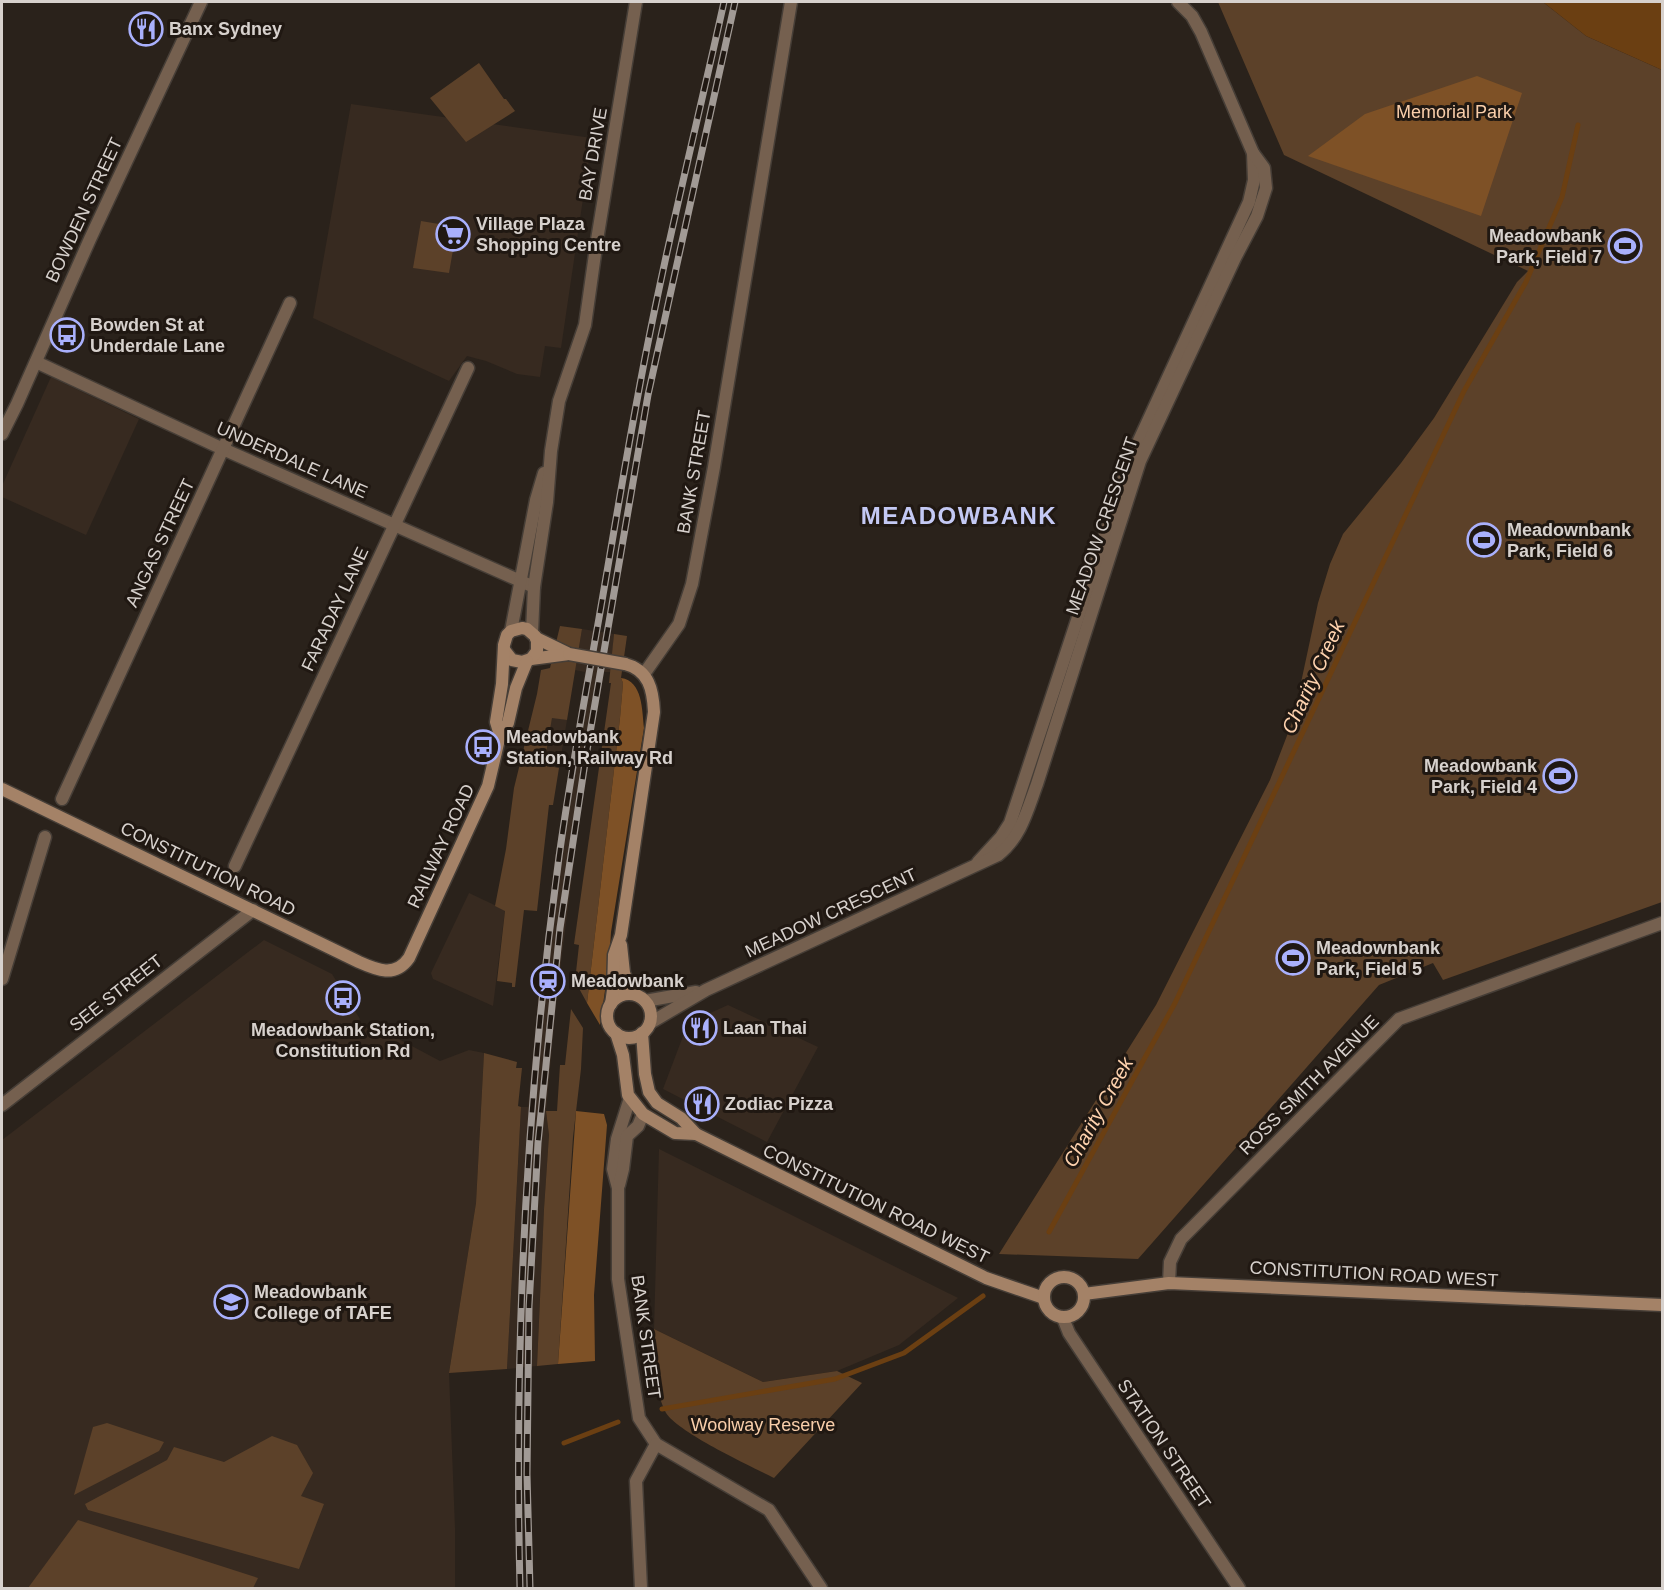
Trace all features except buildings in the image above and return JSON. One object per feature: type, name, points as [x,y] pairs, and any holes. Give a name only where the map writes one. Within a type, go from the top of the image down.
[{"type":"main road","points":[[554,650],[522,662],[512,660],[505,651],[505,640],[512,631],[522,628],[554,650],[625,664],[639,669],[652,691],[654,722],[621,935],[614,955],[613,990],[607,1017],[616,1033],[628,1038],[646,1028]]},
{"type":"main road","points":[[529,660],[537,651],[534,635]]},
{"type":"main road","name":"RAILWAY ROAD","points":[[500,735],[496,722],[505,651]]},
{"type":"main road","name":"RAILWAY ROAD","points":[[401,968],[409,958],[482,802],[494,770],[500,735],[508,723],[516,688],[529,660]]},
{"type":"main road","name":"CONSTITUTION ROAD","points":[[2,789],[373,968],[388,971],[401,968]]},
{"type":"main road","points":[[621,935],[624,973],[632,994]]},
{"type":"main road","points":[[610,1004],[620,996],[632,994],[645,1001],[650,1010],[646,1028],[645,1074],[649,1092],[643,1114]]},
{"type":"main road","name":"BANK STREET","points":[[616,1033],[623,1055],[630,1098],[643,1114]]},
{"type":"main road","name":"CONSTITUTION ROAD WEST","points":[[649,1092],[657,1103],[681,1118],[696,1134],[986,1278],[1044,1298]]},
{"type":"main road","name":"CONSTITUTION ROAD WEST","points":[[643,1114],[675,1133],[696,1134]]},
{"type":"main road","points":[[1062,1278],[1076,1281],[1084,1294],[1079,1311],[1063,1318],[1049,1312],[1044,1298],[1048,1284],[1062,1278]]},
{"type":"main road","name":"CONSTITUTION ROAD WEST","points":[[1084,1294],[1169,1283],[1662,1305]]},
{"type":"street","name":"BOWDEN STREET","points":[[2,434],[201,2]]},
{"type":"street","name":"BAY DRIVE","points":[[534,635],[534,587],[559,401],[585,325],[636,2]]},
{"type":"street","name":"BANK STREET","points":[[644,674],[679,624],[692,584],[718,444],[791,2]]},
{"type":"street","name":"MEADOW CRESCENT","points":[[646,1028],[706,990],[998,855],[1009,846],[1022,827],[1140,461],[1230,268],[1257,216],[1266,188],[1266,172],[1253,153],[1201,32],[1192,16],[1178,2]]},
{"type":"street","name":"ANGAS STREET","points":[[62,799],[290,303]]},
{"type":"street","name":"UNDERDALE LANE","points":[[36,363],[534,587]]},
{"type":"street","name":"FARADAY LANE","points":[[235,866],[468,368]]},
{"type":"street","name":"BAY DRIVE","points":[[512,631],[536,500],[551,452]]},
{"type":"street","points":[[2,979],[45,837]]},
{"type":"street","name":"SEE STREET","points":[[2,1105],[253,910]]},
{"type":"street","name":"ROSS SMITH AVENUE","points":[[1169,1283],[1170,1262],[1181,1239],[1399,1019],[1662,923]]},
{"type":"street","name":"MEADOW CRESCENT","points":[[645,1001],[706,990]]},
{"type":"street","name":"BANK STREET","points":[[630,1098],[617,1139],[614,1169],[618,1188],[620,1291],[639,1418],[656,1444]]},
{"type":"street","name":"BANK STREET","points":[[618,1188],[627,1137],[638,1126],[643,1114]]},
{"type":"street","name":"STATION STREET","points":[[1063,1318],[1069,1333],[1239,1588]]},
{"type":"street","points":[[641,1588],[636,1481],[656,1444],[769,1510],[821,1588]]},
{"type":"shaded area","points":[[1543,2],[1662,2],[1662,70],[1586,36]]},
{"type":"shaded area","name":"Village Plaza Shopping Centre","points":[[351,104],[592,138],[561,348],[545,346],[540,377],[517,374],[467,356],[449,381],[313,318]]},
{"type":"shaded area","points":[[51,377],[139,419],[86,535],[2,497],[2,486]]},
{"type":"shaded area","points":[[582,629],[614,634],[611,672],[604,672],[578,828],[557,994],[546,1111],[549,1135],[537,1366],[507,1369],[521,1107],[528,1107],[555,858],[585,672],[575,670]]},
{"type":"shaded area","points":[[552,717],[567,720],[559,768],[544,765]]},
{"type":"shaded area","points":[[469,893],[505,910],[493,1006],[433,979],[431,973]]},
{"type":"shaded area","name":"Meadowbank College of TAFE","points":[[264,940],[332,974],[360,1019],[356,1026],[364,1031],[367,1026],[395,1037],[440,1061],[469,1050],[484,1053],[476,1203],[449,1373],[455,1588],[2,1588],[2,1140]]},
{"type":"shaded area","points":[[728,1005],[818,1047],[767,1142],[663,1089],[688,1023]]},
{"type":"shaded area","points":[[659,1149],[958,1298],[899,1345],[837,1371],[763,1382],[654,1329]]},
{"type":"green space","name":"Memorial Park","points":[[1218,2],[1543,2],[1586,36],[1662,70],[1662,902],[1443,980],[1433,963],[1379,985],[1138,1259],[999,1254],[1156,1005],[1270,780],[1293,720],[1318,603],[1330,564],[1343,534],[1401,463],[1434,418],[1517,282],[1528,271],[1284,155]]},
{"type":"green space","points":[[479,63],[515,111],[466,142],[430,98]]},
{"type":"green space","name":"Memorial Park","points":[[1477,76],[1522,93],[1481,216],[1308,156],[1365,114]]},
{"type":"green space","points":[[421,221],[457,227],[449,273],[413,268]]},
{"type":"green space","points":[[560,626],[582,629],[567,720],[552,718],[544,765],[559,768],[553,805],[549,805],[537,911],[524,910],[515,987],[512,987],[512,983],[497,981],[505,911],[495,906],[514,788],[541,670],[550,668]]},
{"type":"green space","points":[[614,634],[627,636],[621,678],[623,683],[620,718],[587,1003],[575,981],[579,945],[574,944],[611,683],[609,683]]},
{"type":"green space","points":[[621,678],[628,680],[637,691],[642,706],[644,728],[611,932],[600,1025],[587,1003],[620,718],[623,683]]},
{"type":"green space","points":[[571,1009],[583,1028],[573,1137],[558,1364],[537,1366],[549,1135],[546,1111],[557,1111],[560,1065],[565,1065]]},
{"type":"green space","points":[[484,1053],[517,1062],[516,1068],[522,1068],[518,1106],[521,1107],[507,1369],[449,1373],[476,1203]]},
{"type":"green space","points":[[576,1111],[604,1114],[607,1125],[594,1295],[595,1361],[558,1364]]},
{"type":"green space","name":"Woolway Reserve","points":[[654,1329],[763,1382],[837,1371],[862,1383],[774,1478],[714,1448],[671,1419],[665,1411],[658,1391]]},
{"type":"green space","points":[[107,1423],[164,1442],[159,1451],[74,1495],[93,1427]]},
{"type":"green space","points":[[272,1436],[297,1445],[313,1473],[301,1496],[324,1504],[299,1569],[88,1510],[85,1504],[167,1460],[174,1447],[224,1462]]},
{"type":"green space","points":[[78,1520],[258,1578],[253,1588],[28,1588]]},
{"type":"waterway","name":"Charity Creek","points":[[1049,1232],[1175,1003],[1464,391],[1526,282],[1562,197],[1578,125]]},
{"type":"waterway","name":"Charity Creek","points":[[662,1409],[835,1379],[904,1353],[983,1296]]},
{"type":"waterway","points":[[564,1443],[618,1422]]},
{"type":"railway","points":[[520,1588],[519,1405],[525,1222],[538,1039],[559,857],[647,346],[724,2]]},
{"type":"railway","points":[[530,1588],[527,1474],[529,1306],[538,1143],[560,928],[586,756],[648,395],[735,2]]},
{"type":"place","name":"Banx Sydney","points":[[146,29]]},
{"type":"place","name":"Village Plaza Shopping Centre","points":[[453,234]]},
{"type":"place","name":"Meadowbank Park, Field 7","points":[[1625,246]]},
{"type":"place","name":"Bowden St at Underdale Lane","points":[[67,335]]},
{"type":"place","name":"Meadownbank Park, Field 6","points":[[1484,540]]},
{"type":"place","name":"Meadowbank Station, Railway Rd","points":[[483,747]]},
{"type":"place","name":"Meadowbank Park, Field 4","points":[[1560,776]]},
{"type":"place","name":"Meadownbank Park, Field 5","points":[[1293,958]]},
{"type":"place","name":"Meadowbank","points":[[548,981]]},
{"type":"place","name":"Meadowbank Station, Constitution Rd","points":[[343,998]]},
{"type":"place","name":"Laan Thai","points":[[700,1028]]},
{"type":"place","name":"Zodiac Pizza","points":[[702,1104]]},
{"type":"place","name":"Meadowbank College of TAFE","points":[[231,1302]]},
{"type":"district","name":"MEADOWBANK","points":[[959,516]]}]
